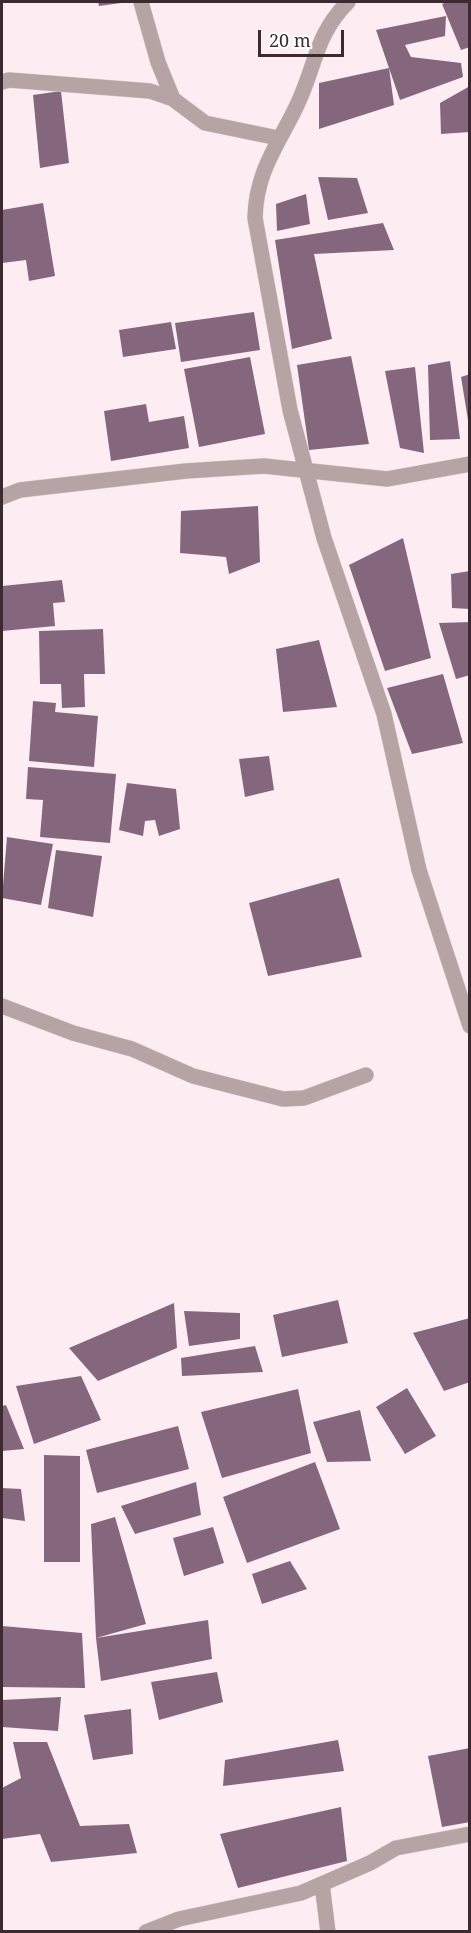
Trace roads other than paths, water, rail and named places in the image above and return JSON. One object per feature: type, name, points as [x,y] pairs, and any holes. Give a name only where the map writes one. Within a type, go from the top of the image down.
[{"type":"street","points":[[141,2],[158,62],[173,99]]},
{"type":"street","points":[[348,2],[332,18],[317,48],[298,103],[278,138],[256,194],[255,218],[290,410],[305,469],[324,538],[384,714],[419,870],[470,1026]]},
{"type":"street","points":[[2,82],[9,80],[150,91],[173,99],[206,123],[278,138]]},
{"type":"street","points":[[2,497],[20,490],[186,471],[264,466],[387,479],[470,464]]},
{"type":"street","points":[[2,1006],[73,1032],[132,1049],[193,1076],[283,1099],[304,1098],[366,1075]]},
{"type":"street","points":[[146,1932],[179,1919],[301,1893],[370,1863],[396,1848],[470,1834]]},
{"type":"street","points":[[322,1884],[328,1932]]}]
